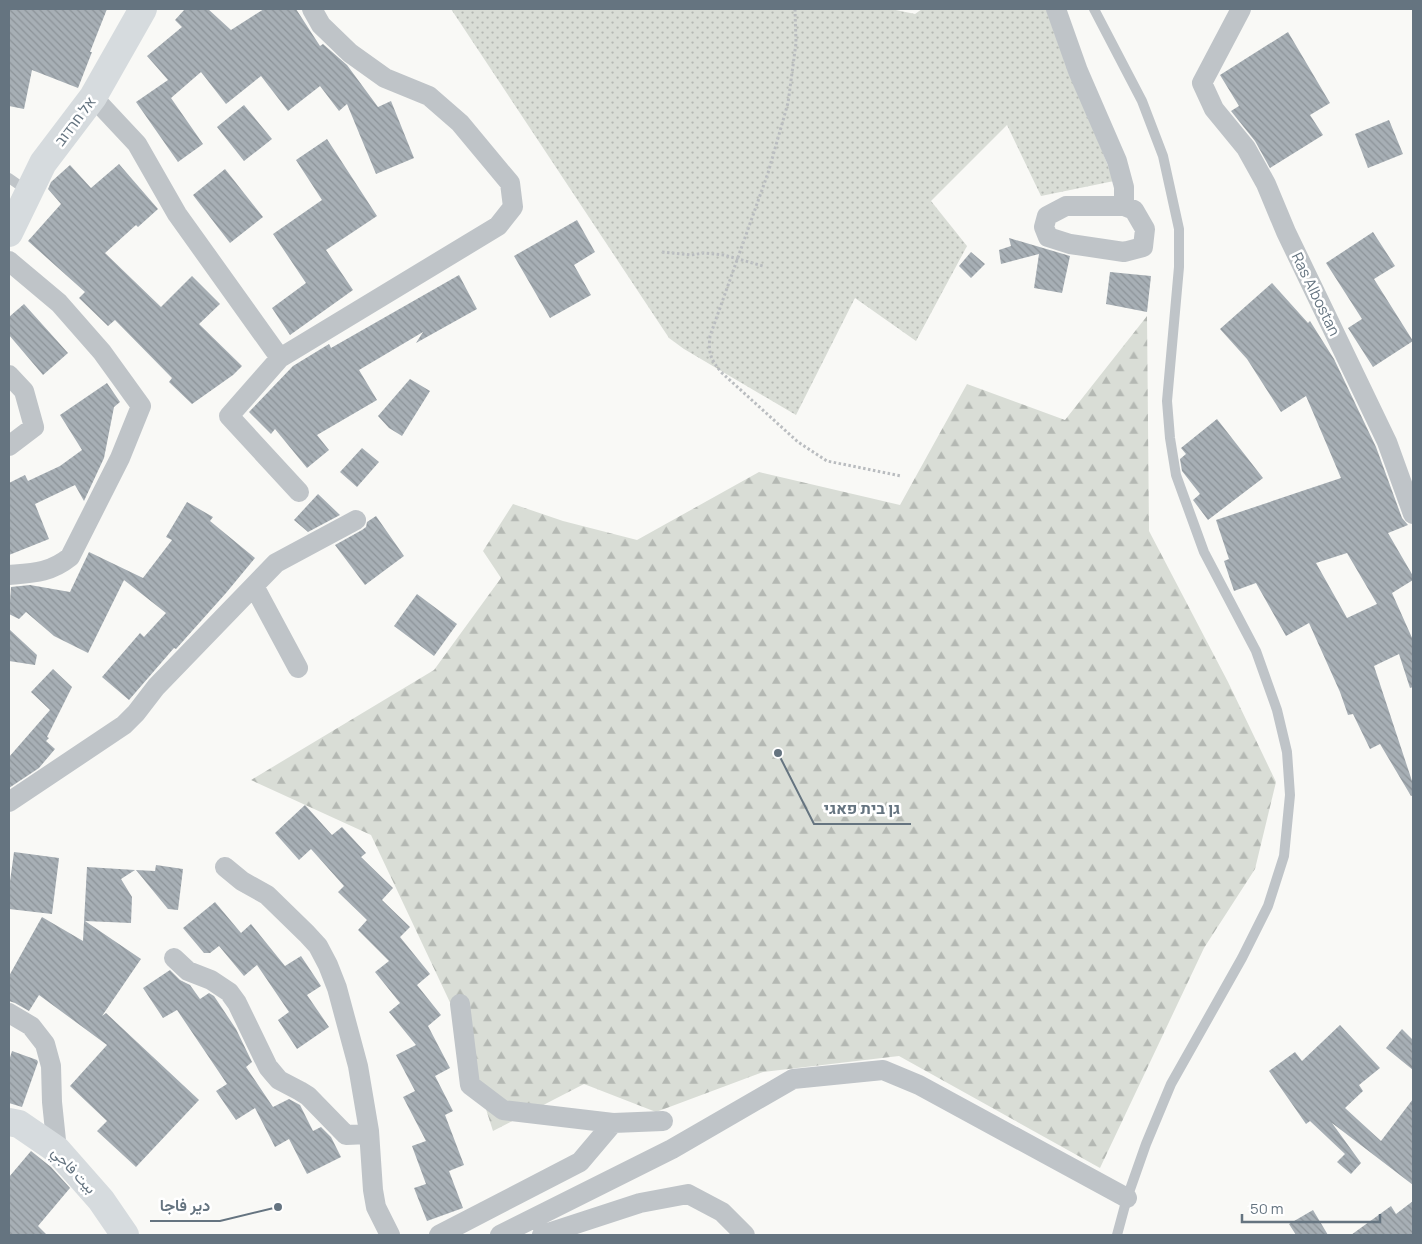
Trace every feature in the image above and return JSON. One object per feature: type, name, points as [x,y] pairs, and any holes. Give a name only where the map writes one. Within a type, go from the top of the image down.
[{"type":"street","name":"אל חרדוב","points":[[9,233],[19,185],[43,163],[93,97],[143,9]]},
{"type":"street","points":[[298,492],[229,416],[280,358],[498,226],[513,207],[510,183],[460,123],[429,96],[386,78],[350,53],[321,25],[312,9]]},
{"type":"street","points":[[1056,9],[1078,71],[1117,161],[1124,187],[1124,206]]},
{"type":"street","name":"Ras Albostan","points":[[1241,9],[1202,83],[1214,109],[1246,148],[1266,184],[1286,232],[1387,442],[1413,514]]},
{"type":"street","points":[[93,97],[137,144],[177,214],[280,358]]},
{"type":"street","points":[[9,260],[59,303],[102,352],[141,406],[120,458],[70,557],[59,566],[42,572],[9,575]]},
{"type":"street","points":[[9,375],[24,391],[34,427],[9,446]]},
{"type":"street","points":[[9,802],[124,725],[136,714],[156,687],[276,563],[356,520]]},
{"type":"street","points":[[254,586],[298,668]]},
{"type":"street","points":[[225,867],[242,881],[266,895],[318,946],[338,988],[358,1066],[369,1134],[376,1207],[390,1235]]},
{"type":"street","points":[[174,958],[188,971],[211,980],[229,992],[237,1003],[268,1067],[279,1080],[308,1096],[346,1135],[369,1134]]},
{"type":"street","points":[[460,1004],[470,1084],[502,1110],[613,1123],[663,1121]]},
{"type":"street","points":[[9,1013],[31,1026],[45,1044],[51,1066],[52,1102],[58,1150]]},
{"type":"street","points":[[504,1235],[672,1149],[793,1080],[884,1070],[919,1085],[1127,1198]]},
{"type":"street","name":"بيت فاجي","points":[[9,1122],[19,1124],[58,1150],[102,1200],[125,1235]]},
{"type":"street","points":[[439,1235],[580,1162],[613,1123]]},
{"type":"street","points":[[542,1235],[640,1203],[688,1194],[722,1212],[744,1235]]},
{"type":"lane","points":[[1094,9],[1142,101],[1164,156],[1180,229],[1178,276],[1167,401],[1176,475],[1204,552],[1256,651],[1274,701],[1287,752],[1290,796],[1284,856],[1268,906],[1242,958],[1171,1084],[1146,1144],[1127,1198],[1117,1235]]},
{"type":"path","points":[[795,9],[796,43],[788,103],[768,173],[710,336],[708,348],[711,360],[722,373],[798,442],[828,461],[901,476]]},
{"type":"path","points":[[662,252],[691,255],[704,253],[724,255],[763,266]]},
{"type":"green space","points":[[451,9],[891,9],[915,14],[922,9],[1046,9],[1114,181],[1041,196],[1007,125],[931,201],[967,246],[916,341],[855,298],[796,415],[684,349],[669,338]]},
{"type":"green space","points":[[1147,316],[1149,531],[1228,682],[1276,782],[1255,869],[1204,948],[1100,1168],[899,1056],[763,1072],[656,1112],[584,1084],[493,1131],[455,1013],[371,835],[251,780],[434,670],[501,578],[483,551],[513,504],[563,521],[637,540],[759,472],[900,505],[967,384],[1065,420]]},
{"type":"building","points":[[9,9],[107,9],[78,88],[32,70],[24,109],[9,106]]},
{"type":"building","points":[[185,9],[208,9],[231,30],[264,9],[296,9],[320,46],[323,44],[347,65],[378,107],[391,101],[414,158],[376,174],[347,104],[339,111],[320,86],[288,111],[261,76],[226,104],[201,72],[171,98],[203,144],[178,162],[136,102],[168,80],[147,56],[182,27],[175,20]]},
{"type":"building","points":[[1288,32],[1330,103],[1310,115],[1323,135],[1270,168],[1255,141],[1231,111],[1239,106],[1220,75]]},
{"type":"building","points":[[244,105],[272,139],[244,161],[217,127]]},
{"type":"building","points":[[1389,120],[1403,154],[1368,168],[1355,134]]},
{"type":"building","points":[[327,139],[377,216],[326,250],[353,290],[290,335],[272,308],[306,283],[273,234],[322,200],[296,160]]},
{"type":"building","points":[[119,164],[158,209],[138,227],[136,225],[105,253],[161,307],[192,276],[220,304],[199,324],[242,366],[233,375],[192,404],[169,382],[172,378],[115,320],[108,326],[79,298],[85,292],[28,241],[61,204],[48,189],[51,182],[70,165],[91,188]]},
{"type":"building","points":[[225,169],[263,217],[230,243],[193,195]]},
{"type":"building","points":[[577,220],[595,252],[574,265],[591,295],[550,318],[514,256]]},
{"type":"building","points":[[1373,232],[1395,266],[1374,279],[1413,341],[1373,367],[1348,328],[1362,319],[1326,263]]},
{"type":"building","points":[[1009,238],[1070,256],[1062,293],[1034,288],[1039,254],[1001,264],[999,250],[1011,246]]},
{"type":"building","points":[[971,252],[985,264],[971,278],[959,266]]},
{"type":"building","points":[[1110,272],[1151,276],[1147,312],[1106,304]]},
{"type":"building","points":[[459,275],[477,309],[416,343],[423,332],[359,370],[377,400],[317,435],[329,450],[307,468],[275,429],[271,434],[249,412],[293,366],[329,344],[331,348]]},
{"type":"building","points":[[1272,283],[1308,323],[1310,321],[1334,359],[1376,447],[1402,518],[1408,525],[1388,533],[1413,576],[1413,580],[1392,593],[1413,640],[1413,687],[1410,688],[1399,654],[1374,666],[1413,784],[1413,795],[1411,796],[1380,744],[1370,749],[1353,714],[1348,715],[1340,692],[1309,623],[1286,636],[1256,583],[1234,591],[1224,561],[1229,559],[1216,520],[1341,478],[1306,396],[1281,412],[1247,359],[1220,329]],"holes":[[[1347,553],[1377,604],[1347,618],[1316,563]]]},
{"type":"building","points":[[24,304],[68,353],[43,375],[9,335],[9,317]]},
{"type":"building","points":[[410,379],[430,391],[402,436],[389,428],[378,416]]},
{"type":"building","points":[[107,383],[120,402],[114,407],[104,458],[84,501],[75,485],[35,504],[49,539],[9,555],[9,483],[25,475],[28,481],[60,466],[82,450],[60,415]]},
{"type":"building","points":[[1217,419],[1263,478],[1208,520],[1193,500],[1200,494],[1182,471],[1180,459],[1186,454],[1181,448]]},
{"type":"building","points":[[362,448],[379,462],[357,487],[340,472]]},
{"type":"building","points":[[318,494],[340,515],[308,532],[294,520]]},
{"type":"building","points":[[187,502],[213,517],[210,521],[255,558],[226,593],[176,649],[174,648],[129,700],[102,677],[140,633],[144,637],[166,613],[124,580],[88,653],[54,636],[26,612],[19,619],[9,614],[11,587],[30,585],[70,592],[89,552],[143,578],[172,540],[166,537]]},
{"type":"building","points":[[376,516],[404,556],[365,585],[335,545],[362,530],[366,527],[367,522]]},
{"type":"building","points":[[417,594],[457,624],[434,656],[394,626]]},
{"type":"building","points":[[9,629],[37,655],[35,665],[9,661]]},
{"type":"building","points":[[53,669],[72,687],[47,737],[49,738],[46,741],[55,749],[39,768],[9,788],[9,757],[50,710],[31,692]]},
{"type":"building","points":[[305,805],[332,835],[342,827],[366,853],[361,857],[393,888],[382,900],[410,927],[400,937],[430,974],[417,985],[441,1015],[428,1026],[450,1068],[435,1076],[453,1111],[445,1115],[464,1165],[449,1171],[463,1208],[427,1221],[414,1188],[426,1184],[412,1146],[426,1141],[403,1097],[415,1091],[396,1055],[416,1045],[389,1012],[400,1003],[375,972],[389,961],[358,930],[367,920],[338,892],[344,886],[311,849],[299,860],[275,833]]},
{"type":"building","points":[[14,852],[59,858],[52,914],[9,909],[9,889]]},
{"type":"building","points":[[156,865],[183,869],[178,910],[168,909],[136,870],[155,871]]},
{"type":"building","points":[[87,867],[135,870],[121,879],[132,897],[131,923],[85,921],[141,959],[102,1016],[106,1013],[199,1100],[136,1167],[97,1131],[107,1121],[70,1086],[107,1045],[39,995],[29,1011],[9,1001],[9,976],[42,917],[83,941]]},
{"type":"building","points":[[215,902],[241,933],[251,924],[285,966],[301,956],[321,986],[307,995],[329,1027],[297,1049],[278,1020],[289,1012],[257,965],[244,976],[219,946],[210,953],[204,953],[183,928]]},
{"type":"building","points":[[170,970],[180,980],[190,985],[200,999],[209,993],[214,996],[236,1029],[252,1062],[246,1067],[273,1107],[289,1099],[300,1105],[313,1131],[321,1127],[331,1137],[341,1157],[307,1174],[289,1139],[275,1147],[255,1108],[236,1120],[216,1091],[227,1084],[177,1010],[163,1018],[143,988]]},
{"type":"building","points":[[1340,1025],[1380,1068],[1359,1085],[1363,1091],[1345,1108],[1381,1141],[1413,1099],[1413,1185],[1332,1123],[1361,1163],[1351,1174],[1337,1162],[1345,1154],[1310,1121],[1306,1124],[1269,1071],[1295,1052],[1302,1061]]},
{"type":"building","points":[[1402,1029],[1413,1040],[1413,1070],[1386,1048]]},
{"type":"building","points":[[12,1051],[38,1062],[22,1107],[9,1103],[9,1061]]},
{"type":"building","points":[[31,1151],[51,1167],[70,1188],[38,1226],[47,1235],[9,1235],[9,1177]]},
{"type":"building","points":[[1413,1201],[1413,1235],[1351,1235],[1391,1206],[1396,1214]]},
{"type":"building","points":[[1313,1210],[1328,1235],[1296,1235],[1289,1224]]},
{"type":"place","name":"גן בית פאגי","points":[[778,753]]},
{"type":"place","name":"دير فاجا","points":[[278,1207]]}]
